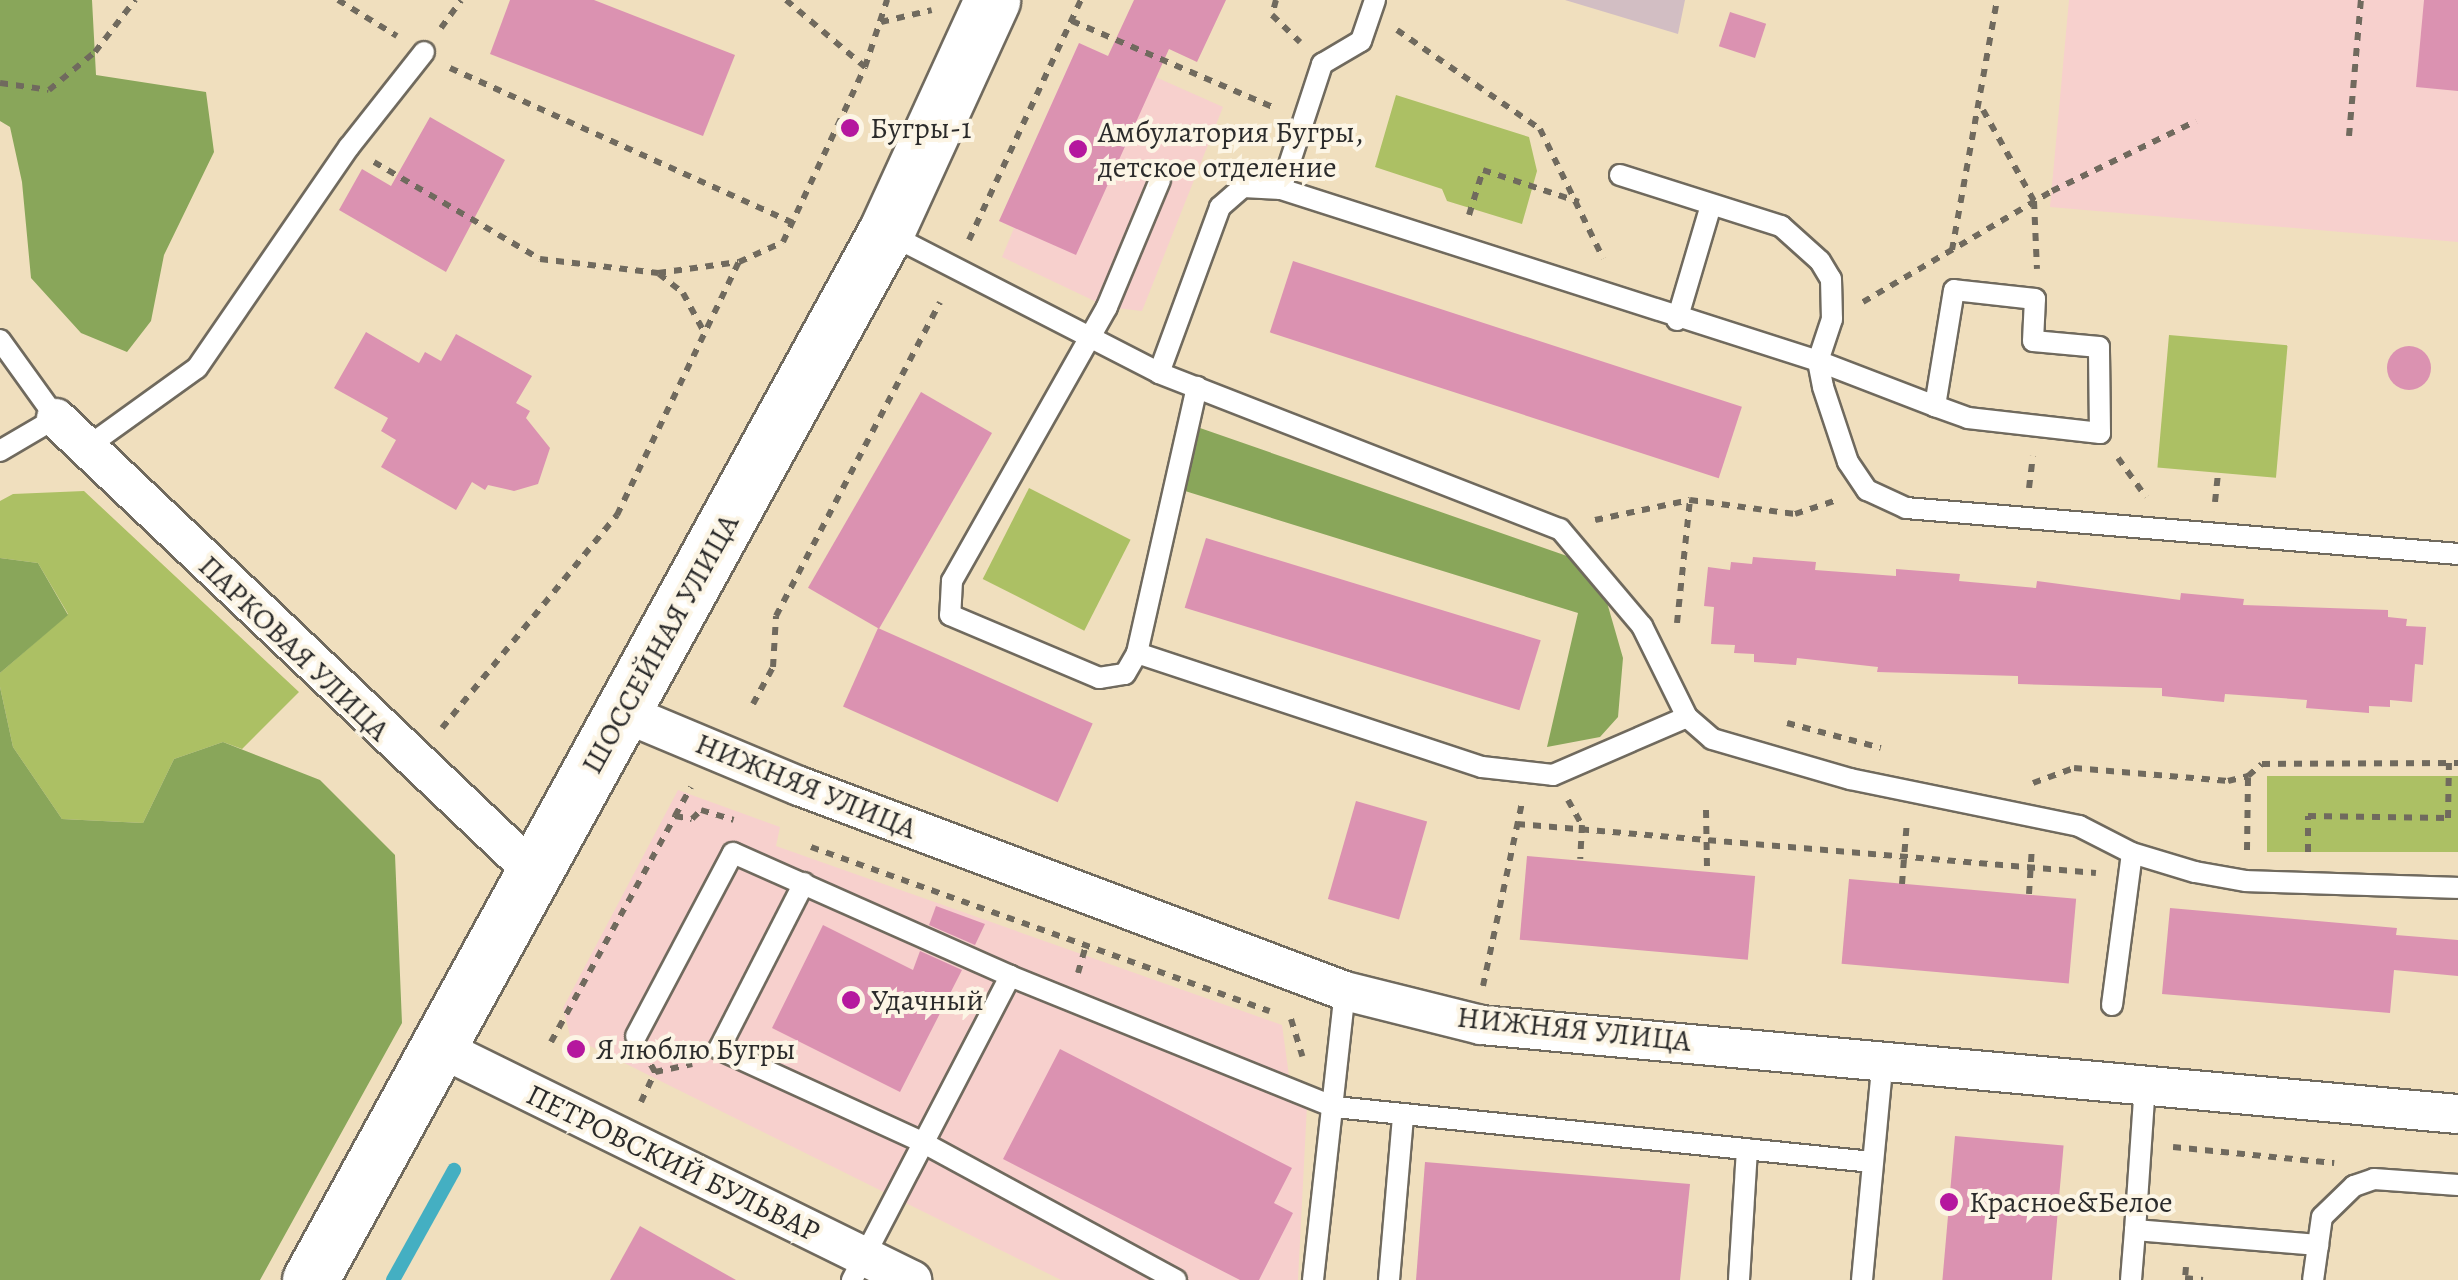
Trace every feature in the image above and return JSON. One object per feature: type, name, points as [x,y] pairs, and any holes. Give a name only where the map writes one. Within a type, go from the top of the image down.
[{"type":"main road","name":"ШОССЕЙНАЯ УЛИЦА","points":[[310,1280],[434,1045],[535,873],[886,232],[971,3]]},
{"type":"street","name":"ПАРКОВАЯ УЛИЦА","points":[[56,418],[413,764],[535,873]]},
{"type":"street","name":"НИЖНЯЯ УЛИЦА","points":[[622,712],[799,786],[1344,990],[1481,1024],[1884,1056],[2458,1114]]},
{"type":"street","name":"ПЕТРОВСКИЙ БУЛЬВАР","points":[[434,1045],[858,1269],[912,1280]]},
{"type":"lane","points":[[1281,189],[1322,64],[1361,40],[1372,8]]},
{"type":"lane","points":[[88,447],[198,368],[349,147],[424,52]]},
{"type":"lane","points":[[1620,176],[1781,226],[1820,260],[1831,279],[1832,319],[1818,362],[1848,462],[1867,490],[1906,508],[2458,554]]},
{"type":"lane","points":[[1160,180],[1089,342],[952,582],[950,615],[1099,678],[1124,674],[1138,653],[1198,387]]},
{"type":"lane","points":[[1159,373],[1220,206],[1243,186],[1281,189],[1677,320],[1818,362],[1934,406],[1968,418],[2100,432],[2099,347],[2033,342],[2035,299],[1954,290],[1934,406]]},
{"type":"lane","points":[[1677,320],[1711,205]]},
{"type":"lane","points":[[886,232],[1089,342],[1159,373],[1560,529],[1604,575],[1670,675],[1687,717],[1712,738],[1909,791],[2079,826],[2132,853],[2246,881],[2458,888]]},
{"type":"lane","points":[[0,340],[56,418],[0,451]]},
{"type":"lane","points":[[1138,653],[1482,767],[1554,775],[1687,717]]},
{"type":"lane","points":[[2112,1005],[2132,853]]},
{"type":"lane","points":[[636,1036],[733,854],[1010,976],[1334,1107],[1872,1162]]},
{"type":"lane","points":[[804,883],[718,1049],[922,1142],[1176,1280]]},
{"type":"lane","points":[[858,1269],[1010,976]]},
{"type":"lane","points":[[1313,1280],[1344,990]]},
{"type":"lane","points":[[1862,1280],[1884,1056]]},
{"type":"lane","points":[[2131,1280],[2144,1084]]},
{"type":"lane","points":[[1389,1280],[1403,1117]]},
{"type":"lane","points":[[1738,1280],[1748,1149]]},
{"type":"lane","points":[[2313,1280],[2322,1217],[2354,1186],[2374,1179],[2458,1185]]},
{"type":"lane","points":[[2135,1230],[2318,1246]]},
{"type":"path","points":[[0,83],[49,90],[95,52],[135,0]]},
{"type":"path","points":[[338,0],[480,86],[793,223]]},
{"type":"path","points":[[786,0],[865,67]]},
{"type":"path","points":[[349,147],[540,259],[658,273],[739,262],[784,242],[865,67],[887,0]]},
{"type":"path","points":[[966,246],[1081,0]]},
{"type":"path","points":[[1276,0],[1272,14],[1322,64]]},
{"type":"path","points":[[1951,251],[1982,109],[1997,0]]},
{"type":"path","points":[[2349,136],[2361,0]]},
{"type":"path","points":[[880,22],[971,3]]},
{"type":"path","points":[[1372,8],[1540,129],[1580,202],[1622,302]]},
{"type":"path","points":[[1072,21],[1304,120]]},
{"type":"path","points":[[1982,109],[2034,201],[2035,299]]},
{"type":"path","points":[[1832,319],[2034,201],[2196,121]]},
{"type":"path","points":[[1458,248],[1483,170],[1580,202]]},
{"type":"path","points":[[413,764],[618,515],[739,262]]},
{"type":"path","points":[[658,273],[684,293],[704,332]]},
{"type":"path","points":[[753,704],[773,668],[776,616],[940,302]]},
{"type":"path","points":[[2025,519],[2036,426]]},
{"type":"path","points":[[2100,432],[2172,533]]},
{"type":"path","points":[[1597,532],[1587,522],[1690,500],[1794,514],[1867,490]]},
{"type":"path","points":[[1670,675],[1690,500]]},
{"type":"path","points":[[1784,722],[1894,752]]},
{"type":"path","points":[[2022,787],[2074,768],[2228,781],[2248,776],[2262,764],[2454,763],[2448,818],[2308,816],[2308,883]]},
{"type":"path","points":[[1481,1024],[1484,976],[1528,772]]},
{"type":"path","points":[[2246,881],[2248,776]]},
{"type":"path","points":[[551,1042],[691,787]]},
{"type":"path","points":[[1902,884],[1909,791]]},
{"type":"path","points":[[675,816],[692,818],[701,810],[744,824]]},
{"type":"path","points":[[1706,810],[1710,838],[1707,870]]},
{"type":"path","points":[[2028,894],[2034,817]]},
{"type":"path","points":[[1518,824],[1582,825],[2127,876]]},
{"type":"path","points":[[1580,859],[1582,825]]},
{"type":"path","points":[[1077,974],[1086,945]]},
{"type":"path","points":[[636,1036],[655,1072],[639,1108]]},
{"type":"path","points":[[2140,1143],[2356,1165]]},
{"type":"shaded area","points":[[1565,0],[1685,0],[1678,34]]},
{"type":"shaded area","points":[[2069,0],[2458,0],[2458,242],[2050,207]]},
{"type":"shaded area","points":[[1079,43],[1223,107],[1142,311],[1107,307],[1002,257],[1014,228],[999,221]]},
{"type":"shaded area","points":[[678,790],[780,827],[776,846],[1282,1025],[1289,1076],[1308,1086],[1298,1280],[1061,1280],[570,1036],[563,1008]]},
{"type":"green space","points":[[0,0],[92,0],[96,75],[206,92],[214,152],[164,255],[151,321],[127,352],[81,333],[31,278],[22,182],[10,127],[0,121]]},
{"type":"green space","points":[[1396,95],[1529,137],[1537,171],[1522,224],[1447,201],[1442,189],[1375,167]]},
{"type":"green space","points":[[2169,335],[2288,345],[2276,478],[2157,467]]},
{"type":"green space","points":[[1200,428],[1567,556],[1606,599],[1623,658],[1618,717],[1600,737],[1547,747],[1578,613],[1185,491]]},
{"type":"green space","points":[[1029,488],[1131,540],[1084,631],[983,579]]},
{"type":"green space","points":[[84,491],[299,692],[242,749],[223,742],[174,759],[143,823],[62,819],[13,747],[0,687],[0,673],[68,614],[38,563],[0,558],[0,501],[13,494]]},
{"type":"green space","points":[[0,558],[38,563],[68,615],[0,673]]},
{"type":"green space","points":[[0,687],[13,747],[62,819],[143,823],[174,759],[223,742],[320,780],[395,855],[402,1023],[260,1280],[0,1280]]},
{"type":"green space","points":[[2267,776],[2458,776],[2458,852],[2267,852]]},
{"type":"building","points":[[510,0],[594,0],[735,55],[703,136],[490,54]]},
{"type":"building","name":"Амбулатория Бугры, детское отделение","points":[[1134,0],[1226,0],[1197,62],[1169,49],[1076,255],[999,221],[1079,43],[1108,56]]},
{"type":"building","points":[[2424,0],[2458,0],[2458,91],[2416,87]]},
{"type":"building","points":[[1730,12],[1766,24],[1755,58],[1719,46]]},
{"type":"building","points":[[430,117],[505,160],[446,272],[339,210],[362,169],[391,186]]},
{"type":"building","points":[[1293,261],[1742,407],[1719,478],[1270,332]]},
{"type":"building","points":[[366,332],[419,363],[425,352],[441,361],[456,334],[532,376],[516,403],[530,411],[526,418],[550,448],[538,484],[514,491],[488,485],[485,490],[472,482],[456,510],[381,467],[396,440],[381,431],[388,418],[334,388]]},
{"type":"building","points":[[2409,346],[2424,353],[2431,368],[2424,383],[2409,390],[2394,383],[2387,368],[2394,353]]},
{"type":"building","points":[[921,392],[992,433],[879,629],[808,588]]},
{"type":"building","points":[[1206,538],[1541,640],[1519,710],[1185,608]]},
{"type":"building","points":[[1753,557],[1816,562],[1815,570],[1896,576],[1896,569],[1960,574],[1959,581],[2036,588],[2037,581],[2180,600],[2181,593],[2244,599],[2243,605],[2388,610],[2388,617],[2407,619],[2406,626],[2426,627],[2423,665],[2415,664],[2412,702],[2390,700],[2390,707],[2369,706],[2369,713],[2306,708],[2307,700],[2225,694],[2224,702],[2162,696],[2162,688],[2018,684],[2018,676],[1877,672],[1878,667],[1797,658],[1796,665],[1754,662],[1754,654],[1734,653],[1735,645],[1711,644],[1714,607],[1704,606],[1708,567],[1730,570],[1731,562],[1752,564]]},
{"type":"building","points":[[878,628],[1093,724],[1058,802],[843,707]]},
{"type":"building","points":[[1356,801],[1427,821],[1399,919],[1328,899]]},
{"type":"building","points":[[1527,856],[1755,876],[1748,960],[1520,940]]},
{"type":"building","points":[[1849,879],[2076,899],[2069,984],[1842,964]]},
{"type":"building","points":[[936,906],[985,924],[975,945],[929,925]]},
{"type":"building","points":[[2170,908],[2397,928],[2396,935],[2458,940],[2458,976],[2394,970],[2390,1013],[2162,994]]},
{"type":"building","points":[[823,925],[913,970],[920,951],[962,970],[900,1092],[772,1028]]},
{"type":"building","points":[[1060,1049],[1292,1168],[1274,1203],[1293,1213],[1259,1280],[1240,1280],[1003,1159]]},
{"type":"building","points":[[1955,1136],[2064,1145],[2052,1280],[1942,1280]]},
{"type":"building","points":[[1425,1162],[1690,1184],[1680,1280],[1416,1280]]},
{"type":"building","points":[[640,1226],[736,1280],[610,1280]]},
{"type":"waterway","points":[[393,1280],[454,1170]]},
{"type":"place","name":"Бугры-1","points":[[850,128]]},
{"type":"place","name":"Амбулатория Бугры, детское отделение","points":[[1078,149]]},
{"type":"place","name":"Удачный","points":[[851,1000]]},
{"type":"place","name":"Я люблю Бугры","points":[[576,1049]]},
{"type":"place","name":"Красное&Белое","points":[[1949,1202]]}]
